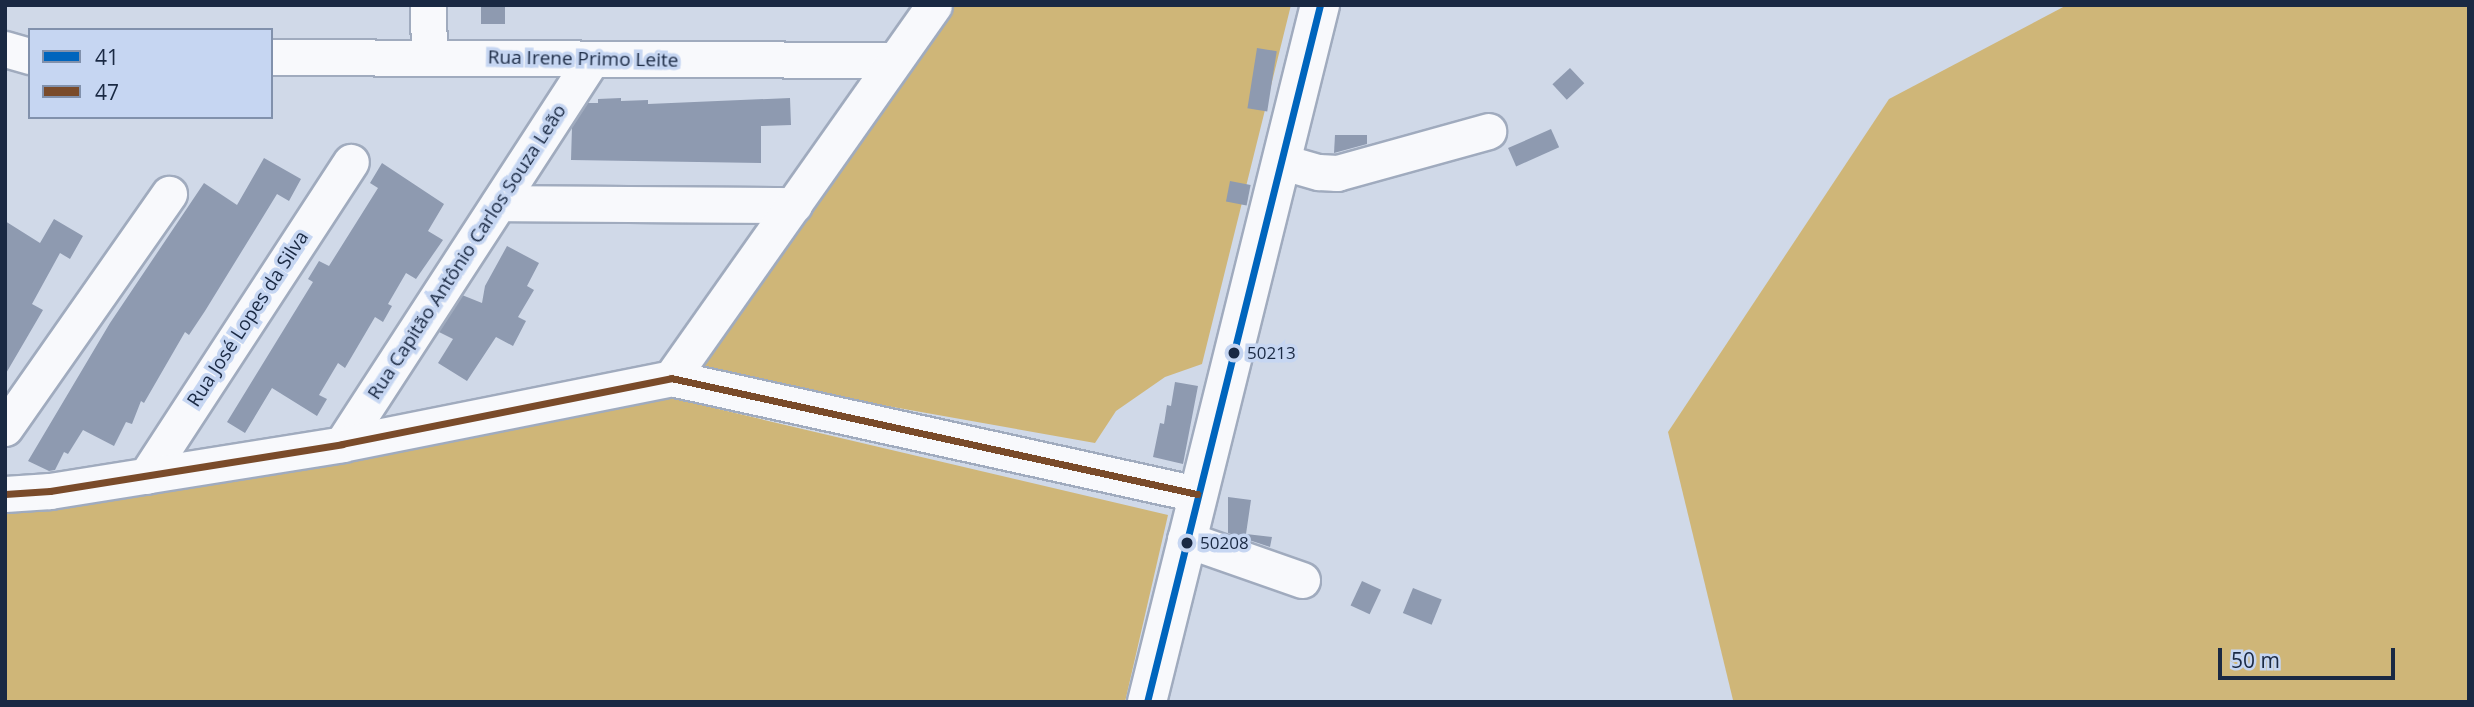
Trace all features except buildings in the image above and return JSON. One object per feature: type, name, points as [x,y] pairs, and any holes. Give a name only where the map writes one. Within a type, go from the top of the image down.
[{"type":"main road","points":[[1147,702],[1185,539],[1283,162],[1320,5]]},
{"type":"street","points":[[428,5],[429,57]]},
{"type":"street","points":[[671,378],[934,5]]},
{"type":"street","points":[[5,49],[28,55]]},
{"type":"street","name":"Rua Irene Primo Leite","points":[[273,57],[894,61]]},
{"type":"street","name":"Rua Capitão Antônio Carlos Souza Leão","points":[[342,444],[591,60]]},
{"type":"street","points":[[1283,162],[1319,172],[1337,173],[1488,131]]},
{"type":"street","name":"Rua José Lopes da Silva","points":[[146,476],[351,162]]},
{"type":"street","points":[[5,428],[169,194]]},
{"type":"street","points":[[499,204],[794,205]]},
{"type":"street","points":[[5,494],[50,491],[342,444],[671,378],[1197,495]]},
{"type":"street","points":[[1185,539],[1302,580]]},
{"type":"shaded area","points":[[950,5],[1291,5],[1202,364],[1165,377],[1116,411],[1095,443],[690,371]]},
{"type":"shaded area","points":[[2067,5],[2469,5],[2469,702],[1733,700],[1668,432],[1889,99]]},
{"type":"shaded area","points":[[667,397],[1168,515],[1125,702],[5,702],[5,507],[321,462]]},
{"type":"transit line","name":"41","points":[[1147,702],[1320,5]]},
{"type":"transit line","name":"47","points":[[5,494],[50,491],[342,444],[671,378],[1197,494]]},
{"type":"place","name":"50213","points":[[1234,353]]},
{"type":"place","name":"50208","points":[[1187,543]]}]
